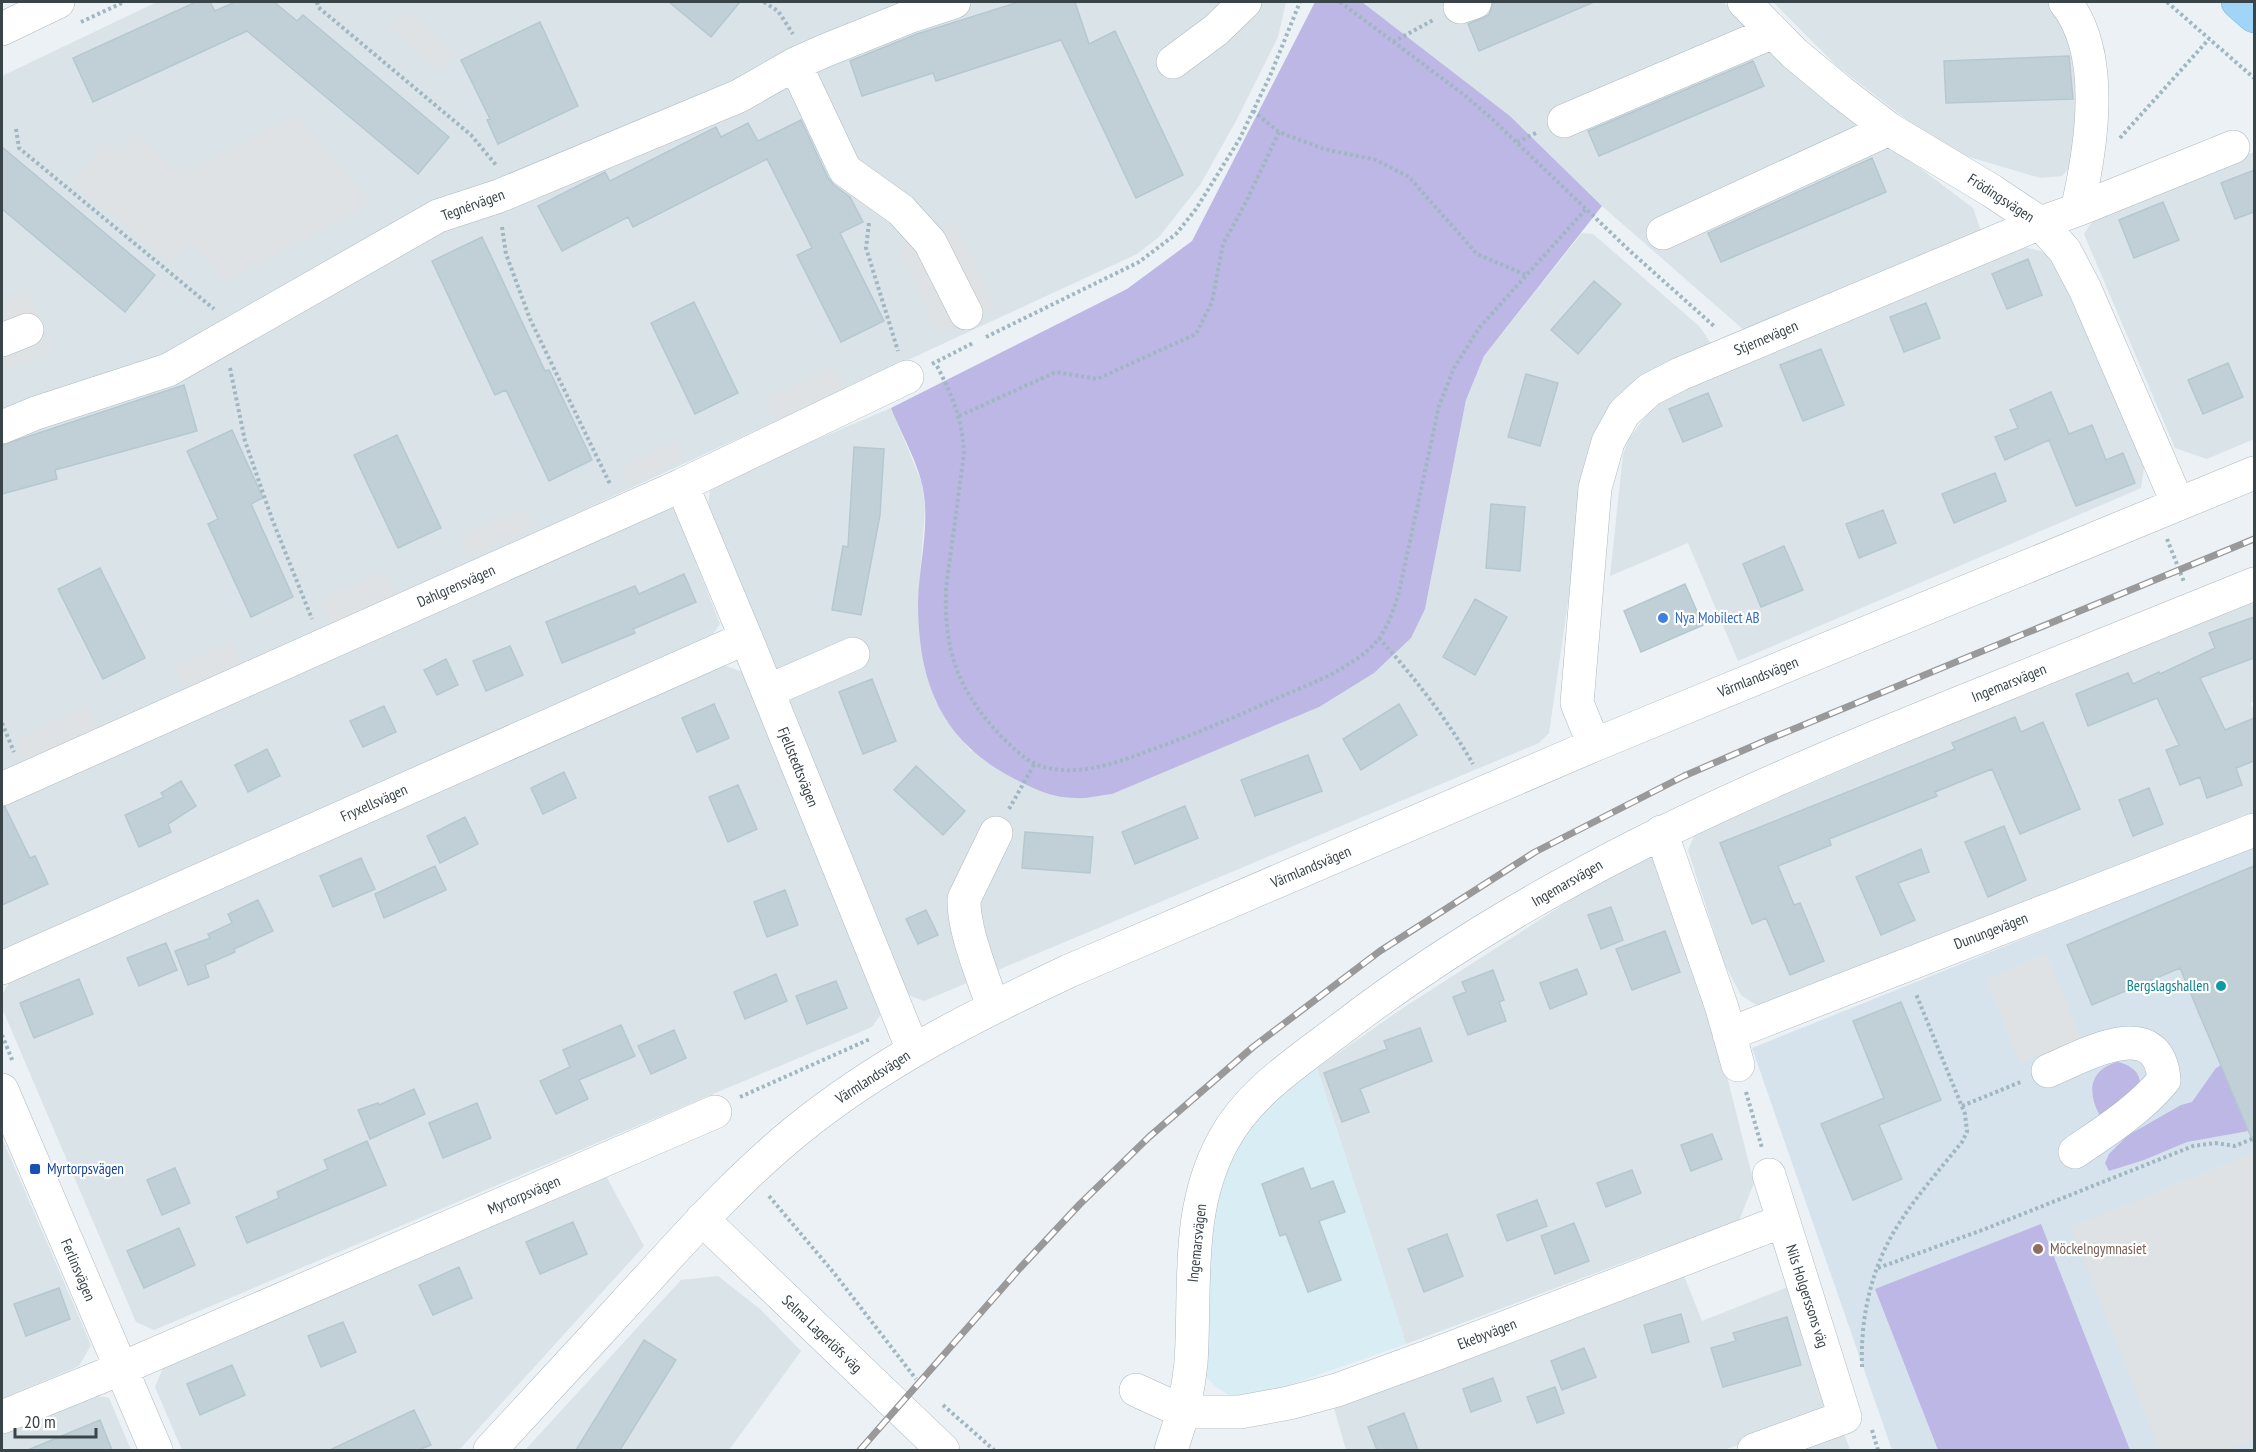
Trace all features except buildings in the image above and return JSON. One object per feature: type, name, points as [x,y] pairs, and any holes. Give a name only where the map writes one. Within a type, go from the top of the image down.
[{"type":"main road","points":[[2238,2],[2254,16]]},
{"type":"street","points":[[2,28],[58,2]]},
{"type":"street","name":"Tegnérvägen","points":[[2,427],[36,413],[168,370],[438,216],[507,193],[739,96],[795,64],[911,16],[954,2]]},
{"type":"street","points":[[1173,62],[1215,30],[1245,2]]},
{"type":"street","name":"Frödingsvägen","points":[[1744,2],[1794,54],[1889,129],[2040,223],[2065,251],[2085,289],[2167,509]]},
{"type":"street","points":[[2065,2],[2081,34],[2091,78],[2092,127],[2085,179],[2077,210]]},
{"type":"street","points":[[1564,121],[1773,32]]},
{"type":"street","points":[[795,64],[845,171],[901,210],[930,242],[966,313]]},
{"type":"street","points":[[1663,233],[1889,129]]},
{"type":"street","name":"Stjernevägen","points":[[1594,745],[1577,703],[1595,488],[1608,442],[1624,413],[1649,390],[1740,349],[2040,223],[2233,147]]},
{"type":"street","name":"Dahlgrensvägen","points":[[2,789],[682,485],[921,370]]},
{"type":"street","name":"Värmlandsvägen","points":[[490,1450],[702,1219],[749,1172],[833,1103],[913,1050],[993,1007],[1069,971],[1594,745],[2254,473]]},
{"type":"street","name":"Fjellstedtsvägen","points":[[682,485],[913,1050]]},
{"type":"street","name":"Ingemarsvägen","points":[[1177,1449],[1191,1363],[1191,1315],[1199,1204],[1209,1172],[1224,1140],[1245,1109],[1271,1083],[1369,1007],[1441,958],[1576,877],[1661,832],[1814,762],[2254,584]]},
{"type":"street","name":"Fryxellsvägen","points":[[2,968],[746,638]]},
{"type":"street","points":[[768,691],[853,654]]},
{"type":"street","name":"Dunungevägen","points":[[1729,1034],[2254,830]]},
{"type":"street","points":[[1661,832],[1722,1008],[1738,1065]]},
{"type":"street","points":[[993,1007],[967,925],[964,899],[996,833]]},
{"type":"street","points":[[2048,1071],[2114,1043],[2138,1043],[2153,1051],[2163,1063],[2164,1080],[2151,1096],[2133,1113],[2075,1152]]},
{"type":"street","name":"Ferlinsvägen","points":[[2,1090],[156,1450]]},
{"type":"street","name":"Myrtorpsvägen","points":[[2,1417],[120,1369],[715,1112]]},
{"type":"street","name":"Nils Holgerssons väg","points":[[1769,1175],[1783,1221],[1857,1420]]},
{"type":"street","name":"Selma Lagerlöfs väg","points":[[702,1219],[943,1450]]},
{"type":"street","name":"Ekebyvägen","points":[[1184,1412],[1240,1412],[1289,1403],[1337,1390],[1783,1221]]},
{"type":"street","points":[[1136,1390],[1184,1412]]},
{"type":"street","points":[[1754,1450],[1857,1420]]},
{"type":"path","points":[[317,2],[318,7],[471,135],[507,193],[506,254],[530,319],[623,511]]},
{"type":"path","points":[[764,2],[778,11],[793,33],[795,64]]},
{"type":"path","points":[[921,370],[1139,262],[1176,234],[1221,172],[1270,76],[1300,2]]},
{"type":"path","points":[[1340,2],[1490,117],[1586,209],[1740,349]]},
{"type":"path","points":[[2167,2],[2254,78]]},
{"type":"path","points":[[1393,42],[1468,4]]},
{"type":"path","points":[[2119,139],[2209,39]]},
{"type":"path","points":[[1253,111],[1278,132],[1324,149],[1376,160],[1409,177],[1478,254],[1526,275]]},
{"type":"path","points":[[16,129],[19,148],[228,334],[227,354],[245,441],[272,519],[322,645]]},
{"type":"path","points":[[959,416],[1056,372],[1097,379],[1196,334],[1212,302],[1223,244],[1244,206],[1278,132]]},
{"type":"path","points":[[865,213],[869,224],[867,248],[876,284],[921,370],[948,387],[964,436],[964,454],[946,588],[947,635],[959,679],[986,720],[1014,749],[1035,764],[1071,771],[1122,760],[1214,726],[1324,677],[1360,657],[1379,639],[1391,616],[1399,591],[1444,388],[1464,349],[1479,327],[1586,209]]},
{"type":"path","points":[[2167,509],[2194,608]]},
{"type":"path","points":[[1379,639],[1434,704],[1476,769]]},
{"type":"path","points":[[996,833],[1035,764]]},
{"type":"path","points":[[1862,1377],[1861,1345],[1864,1323],[1869,1296],[1878,1268],[1899,1224],[1962,1142],[1966,1132],[1967,1122],[1962,1106],[1904,965]]},
{"type":"path","points":[[1738,1065],[1769,1175]]},
{"type":"path","points":[[1962,1106],[2048,1071]]},
{"type":"path","points":[[1878,1268],[1985,1229],[2193,1146],[2204,1144],[2235,1146],[2254,1138]]},
{"type":"path","points":[[749,1172],[834,1273],[920,1383]]},
{"type":"path","points":[[938,1400],[994,1450]]},
{"type":"path","points":[[1857,1420],[1878,1450]]},
{"type":"shaded area","points":[[157,2],[1286,2],[1278,37],[1236,121],[1200,185],[1159,237],[1137,254],[417,587],[2,773],[2,76]]},
{"type":"shaded area","points":[[1315,2],[1362,2],[1510,116],[1602,206],[1484,356],[1466,400],[1425,609],[1411,638],[1374,673],[1319,707],[1112,794],[1066,798],[1042,792],[987,762],[950,726],[938,705],[929,682],[919,631],[918,602],[925,528],[922,484],[891,408],[1127,289],[1192,241]]},
{"type":"shaded area","points":[[1362,2],[1723,2],[1807,83],[1973,208],[1982,234],[1745,331],[1602,206],[1510,116]]},
{"type":"shaded area","points":[[1773,2],[2082,2],[2093,19],[2105,50],[2104,131],[2062,176],[2040,178],[1946,150],[1837,66]]},
{"type":"shaded area","points":[[406,10],[455,54],[439,71],[390,27]]},
{"type":"shaded area","points":[[295,115],[371,203],[225,282],[190,241],[171,263],[72,182],[103,145],[121,151],[134,134],[184,173]]},
{"type":"shaded area","points":[[2254,152],[2254,439],[2207,459],[2175,448],[2084,234],[2099,212]]},
{"type":"shaded area","points":[[956,222],[994,306],[937,332],[899,248]]},
{"type":"shaded area","points":[[1582,233],[1593,234],[1700,327],[1712,345],[1627,387],[1615,398],[1592,437],[1549,733],[1539,743],[924,1001],[911,996],[897,984],[708,506],[710,490],[723,479],[891,408],[922,483],[925,509],[918,602],[921,641],[927,672],[935,700],[947,721],[971,751],[1425,609],[1466,400],[1484,356]]},
{"type":"shaded area","points":[[2020,246],[2053,254],[2145,461],[2141,488],[1738,661],[1688,543],[1610,576],[1623,455],[1629,439],[1662,399]]},
{"type":"shaded area","points":[[28,290],[52,351],[2,372],[2,301]]},
{"type":"shaded area","points":[[833,367],[843,388],[775,420],[765,398]]},
{"type":"shaded area","points":[[675,441],[684,460],[629,485],[620,467]]},
{"type":"shaded area","points":[[657,502],[675,509],[720,624],[713,634],[2,951],[2,805]]},
{"type":"shaded area","points":[[525,508],[534,528],[468,557],[459,537]]},
{"type":"shaded area","points":[[385,570],[396,594],[330,624],[320,601]]},
{"type":"shaded area","points":[[2254,601],[2254,701],[2251,703],[2254,712],[2254,813],[1776,1002],[1756,1005],[1741,995],[1724,963],[1688,850],[1695,834],[1947,725]]},
{"type":"shaded area","points":[[232,642],[241,663],[183,687],[174,667]]},
{"type":"shaded area","points":[[723,665],[743,672],[881,1014],[872,1027],[154,1330],[136,1322],[2,1008],[2,995],[11,980]]},
{"type":"shaded area","points":[[87,706],[97,727],[26,760],[16,739]]},
{"type":"shaded area","name":"Möckelngymnasiet","points":[[2254,846],[2254,1450],[1892,1450],[1752,1048]]},
{"type":"shaded area","points":[[1654,856],[1710,1010],[1754,1183],[1738,1223],[1644,1255],[1406,1344],[1317,1068],[1403,1008],[1620,868]]},
{"type":"shaded area","points":[[2046,954],[2081,1038],[2020,1063],[1986,979]]},
{"type":"shaded area","points":[[2117,1062],[2128,1065],[2136,1072],[2139,1076],[2139,1086],[2128,1099],[2103,1116],[2099,1114],[2095,1105],[2093,1082],[2101,1070]]},
{"type":"shaded area","points":[[2221,1065],[2248,1114],[2254,1130],[2187,1142],[2144,1160],[2109,1171],[2105,1163],[2109,1154],[2127,1136],[2181,1105],[2192,1102],[2216,1068]]},
{"type":"shaded area","points":[[1317,1068],[1406,1344],[1255,1397],[1237,1399],[1217,1388],[1206,1377],[1208,1235],[1222,1182],[1234,1151],[1271,1104]]},
{"type":"shaded area","points":[[2,1138],[91,1345],[79,1366],[2,1399]]},
{"type":"shaded area","points":[[2254,1152],[2254,1439],[2226,1450],[2160,1450],[2071,1227]]},
{"type":"shaded area","points":[[606,1176],[644,1246],[459,1450],[182,1450],[155,1387],[165,1363]]},
{"type":"shaded area","points":[[2041,1224],[2130,1450],[1938,1450],[1875,1289]]},
{"type":"shaded area","points":[[718,1276],[760,1309],[801,1351],[729,1450],[525,1450],[681,1280]]},
{"type":"shaded area","points":[[1684,1276],[1702,1321],[1788,1287],[1833,1411],[1724,1450],[1346,1450],[1333,1405]]},
{"type":"shaded area","points":[[87,1394],[109,1398],[131,1450],[2,1450],[2,1431]]},
{"type":"shaded area","points":[[1844,1434],[1850,1450],[1799,1450]]},
{"type":"railway","points":[[860,1450],[1020,1268],[1080,1204],[1149,1137],[1253,1047],[1380,951],[1535,852],[1684,776],[2254,539]]},
{"type":"place","name":"Nya Mobilect AB","points":[[1663,618]]},
{"type":"place","name":"Bergslagshallen","points":[[2221,986]]},
{"type":"place","name":"Myrtorpsvägen","points":[[35,1169]]},
{"type":"place","name":"Möckelngymnasiet","points":[[2038,1249]]}]
